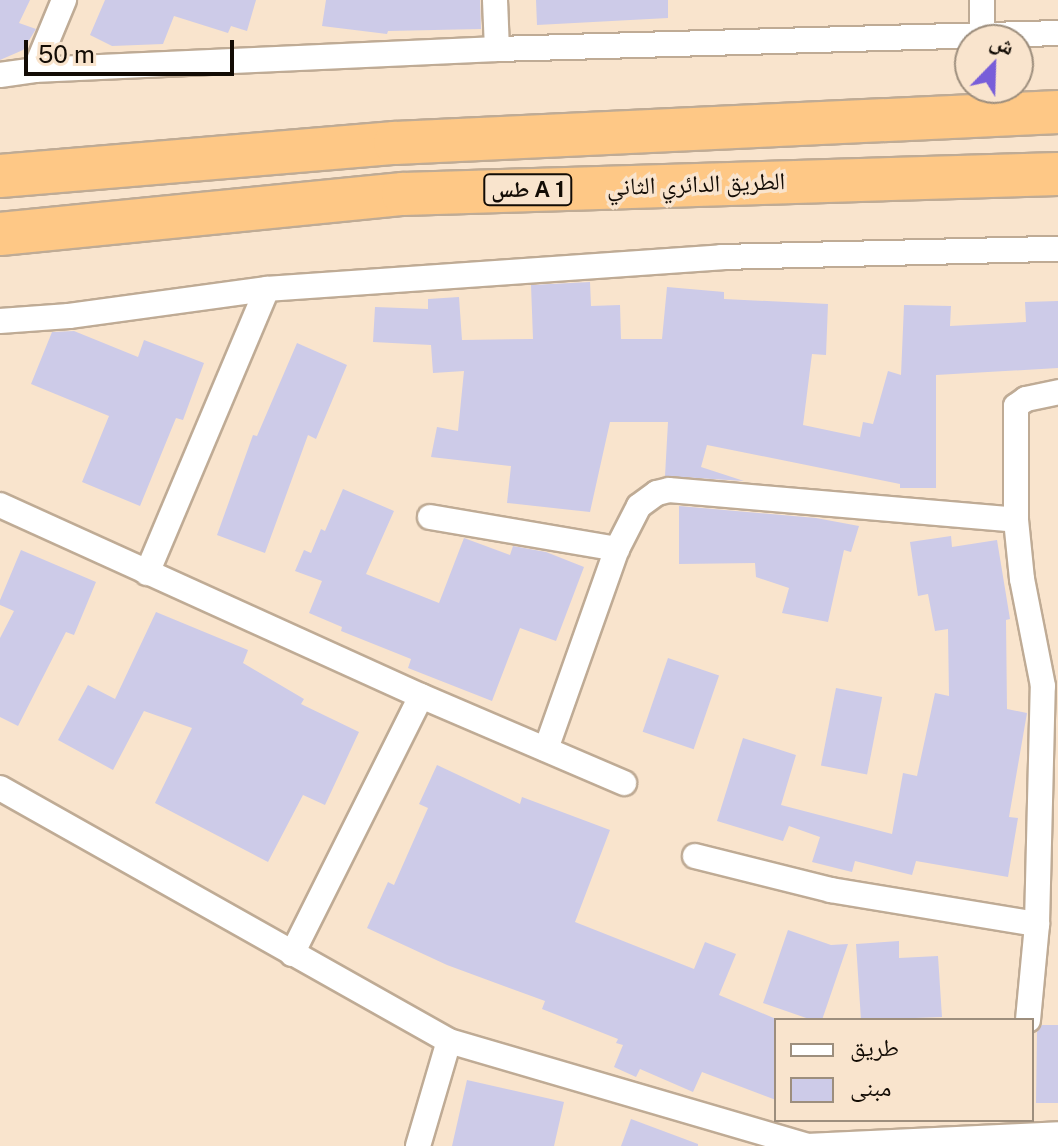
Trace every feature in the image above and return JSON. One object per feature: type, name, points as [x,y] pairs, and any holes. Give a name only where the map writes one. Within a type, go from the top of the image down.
[{"type":"highway","name":"طس A 1","points":[[0,176],[395,143],[1058,112]]},
{"type":"highway","name":"الطريق الدائري الثاني","points":[[0,234],[403,194],[1058,174]]},
{"type":"street","points":[[35,70],[64,0]]},
{"type":"street","points":[[495,0],[497,49]]},
{"type":"street","points":[[982,0],[982,24]]},
{"type":"street","points":[[1034,34],[1058,33]]},
{"type":"street","points":[[0,75],[35,70],[497,49],[954,36]]},
{"type":"street","points":[[0,321],[69,316],[267,289],[721,257],[1058,249]]},
{"type":"street","points":[[147,573],[267,289]]},
{"type":"street","points":[[1028,1018],[1037,924],[1050,685],[1022,579],[1016,520],[1016,406],[1026,399],[1058,392]]},
{"type":"street","points":[[546,749],[617,549],[639,506],[657,493],[669,490],[1016,520]]},
{"type":"street","points":[[0,505],[421,696],[624,783]]},
{"type":"street","points":[[430,517],[617,549]]},
{"type":"street","points":[[292,954],[421,696]]},
{"type":"street","points":[[0,788],[449,1041],[808,1146],[1018,1129],[1058,1134]]},
{"type":"street","points":[[695,856],[831,890],[1037,924]]},
{"type":"street","points":[[418,1146],[449,1041]]},
{"type":"building","points":[[0,0],[30,0],[19,23],[36,29],[23,50],[0,60]]},
{"type":"building","points":[[105,0],[256,0],[247,31],[231,26],[228,33],[174,16],[163,44],[112,46],[90,35]]},
{"type":"building","points":[[326,0],[480,0],[481,29],[388,31],[387,34],[322,26]]},
{"type":"building","points":[[536,0],[668,0],[668,18],[537,25]]},
{"type":"building","points":[[590,282],[591,306],[620,305],[621,339],[662,339],[667,287],[724,292],[724,299],[828,304],[826,355],[812,354],[803,425],[860,437],[863,422],[873,424],[888,371],[901,375],[904,305],[951,306],[950,326],[1026,322],[1025,302],[1058,301],[1058,368],[936,375],[936,488],[900,488],[900,484],[707,445],[701,467],[744,481],[665,476],[668,422],[610,422],[590,512],[507,503],[511,466],[431,457],[437,427],[458,431],[464,371],[433,373],[431,345],[373,342],[375,307],[428,309],[428,299],[459,297],[462,340],[533,339],[531,285]]},
{"type":"building","points":[[74,331],[138,357],[144,340],[204,363],[183,420],[176,418],[140,506],[82,482],[109,416],[31,384],[52,332]]},
{"type":"building","points":[[297,343],[347,365],[316,439],[308,435],[265,553],[217,535],[253,435],[257,436]]},
{"type":"building","points":[[343,489],[394,511],[366,574],[439,603],[464,538],[510,555],[513,546],[546,552],[584,567],[556,641],[520,628],[492,701],[408,668],[411,659],[341,631],[342,627],[309,613],[322,581],[295,571],[304,550],[311,553],[321,529],[325,531]]},
{"type":"building","points":[[679,506],[816,518],[859,526],[851,552],[844,550],[828,622],[782,613],[789,588],[756,577],[755,563],[679,564]]},
{"type":"building","points":[[951,536],[952,547],[997,540],[1010,619],[1006,620],[1007,709],[1027,713],[1009,817],[1018,818],[1008,877],[916,861],[912,875],[855,861],[852,872],[812,862],[820,837],[789,826],[783,841],[717,821],[743,738],[796,755],[781,805],[892,834],[903,773],[917,776],[935,693],[949,696],[948,629],[935,631],[928,594],[918,596],[910,542]]},
{"type":"building","points":[[21,550],[96,582],[74,635],[66,632],[18,726],[0,717],[0,638],[14,611],[0,605],[0,600]]},
{"type":"building","points":[[156,612],[248,650],[243,663],[304,699],[301,704],[359,732],[325,805],[303,795],[268,862],[155,803],[192,728],[144,711],[113,770],[58,740],[88,685],[115,699]]},
{"type":"building","points":[[668,658],[719,676],[694,749],[643,732]]},
{"type":"building","points":[[836,688],[882,697],[867,775],[821,766]]},
{"type":"building","points":[[437,765],[520,804],[522,797],[610,830],[575,922],[694,969],[705,942],[736,954],[719,995],[774,1018],[774,1099],[702,1072],[693,1092],[640,1069],[636,1077],[614,1067],[623,1045],[616,1043],[618,1039],[542,1009],[545,1001],[447,965],[367,928],[388,882],[394,885],[428,808],[419,804]]},
{"type":"building","points":[[788,930],[831,945],[848,944],[823,1018],[806,1018],[763,1003]]},
{"type":"building","points":[[899,941],[899,958],[938,956],[942,1017],[861,1018],[856,944]]},
{"type":"building","points":[[1042,1025],[1058,1025],[1058,1103],[1036,1103],[1037,1032]]},
{"type":"building","points":[[467,1080],[564,1102],[554,1146],[452,1146]]},
{"type":"building","points":[[631,1119],[698,1144],[698,1146],[621,1146]]}]
